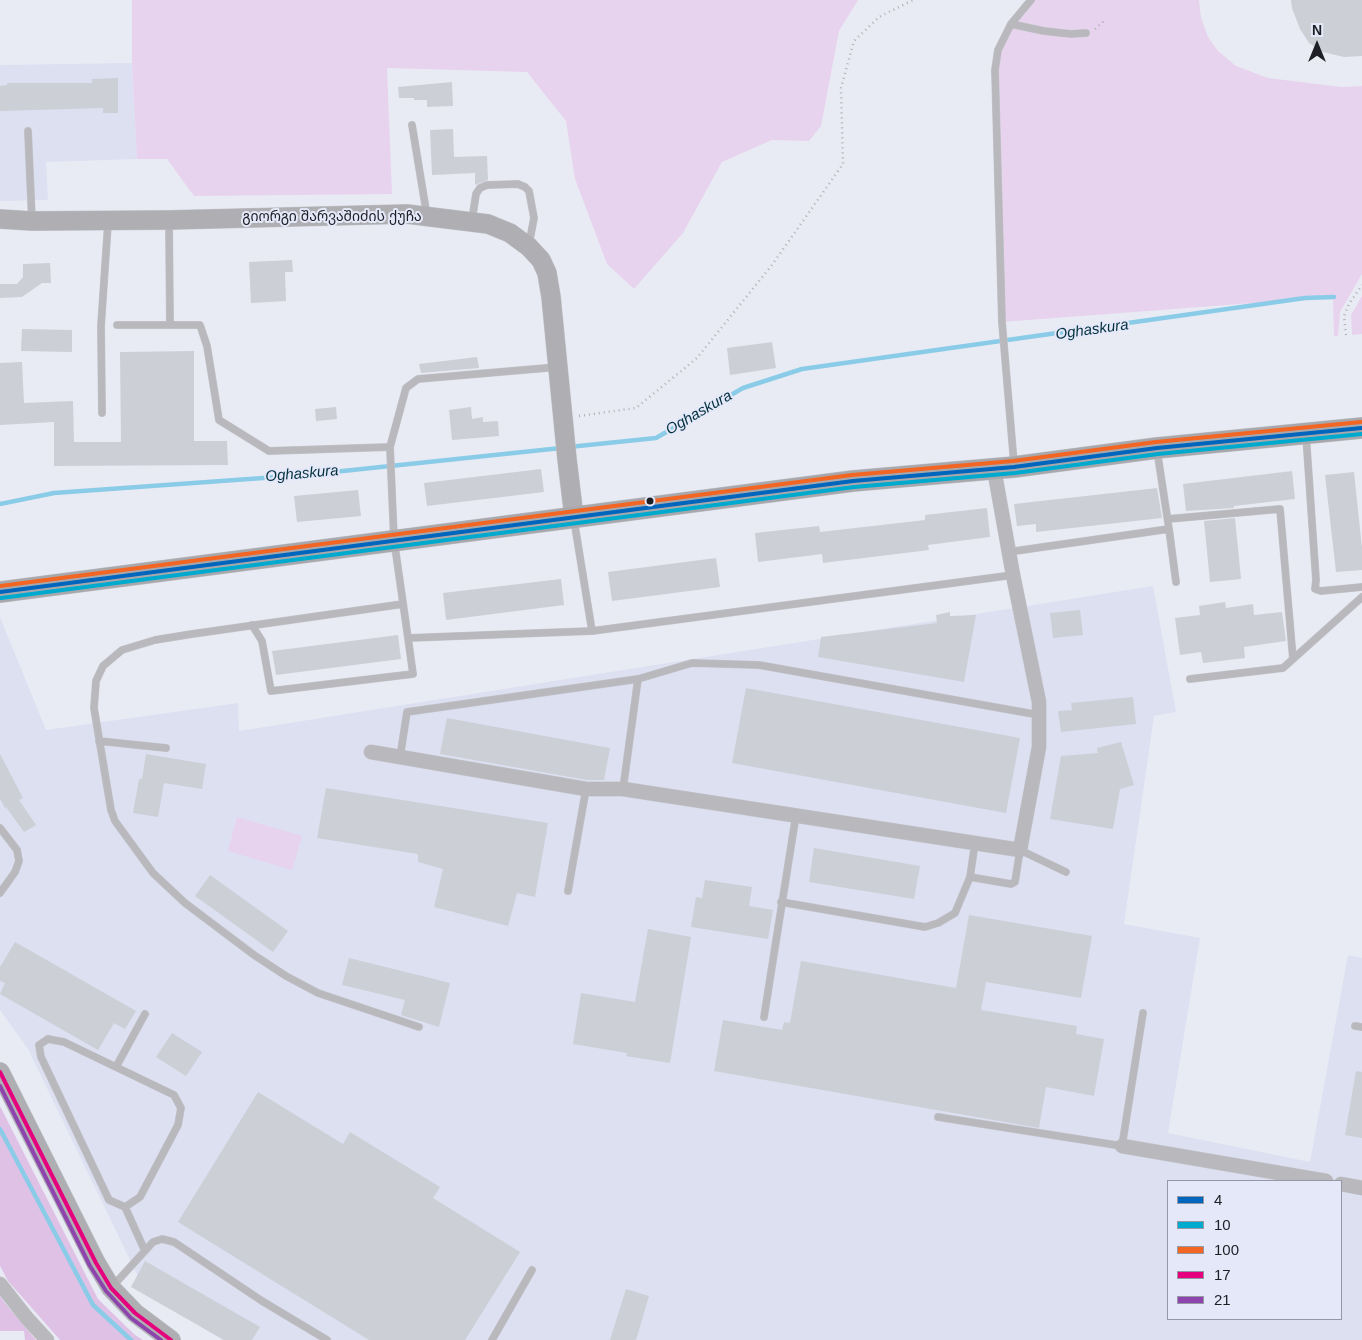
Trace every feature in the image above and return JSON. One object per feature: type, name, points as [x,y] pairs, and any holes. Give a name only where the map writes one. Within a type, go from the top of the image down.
[{"type":"main road","points":[[0,592],[853,481],[1004,468],[1156,448],[1362,428]]},
{"type":"street","name":"გიორგი შარვაშიძის ქუჩა","points":[[0,219],[32,221],[169,220],[408,214],[488,224],[510,233],[529,247],[541,260],[547,273],[574,517]]},
{"type":"street","points":[[371,752],[586,789],[623,788],[1020,850],[1039,747],[1039,702],[1008,552],[1004,468]]},
{"type":"street","points":[[0,1072],[96,1263],[111,1288],[135,1313],[170,1340]]},
{"type":"street","points":[[1122,1146],[1320,1180]]},
{"type":"street","points":[[1342,1184],[1362,1188]]},
{"type":"street","points":[[0,1284],[47,1340]]},
{"type":"lane","points":[[1004,468],[1005,364],[1002,322],[995,70],[998,50],[1011,24],[1031,0]]},
{"type":"lane","points":[[1011,24],[1044,31],[1071,34],[1086,33]]},
{"type":"lane","points":[[412,125],[428,216]]},
{"type":"lane","points":[[28,131],[32,221]]},
{"type":"lane","points":[[472,222],[476,194],[480,188],[487,185],[518,184],[525,187],[529,192],[534,218],[529,247]]},
{"type":"lane","points":[[102,414],[101,326],[108,220]]},
{"type":"lane","points":[[169,220],[170,325]]},
{"type":"lane","points":[[117,326],[200,325],[207,346],[219,420],[268,450],[390,447]]},
{"type":"lane","points":[[252,625],[262,641],[271,691],[413,674],[394,540],[390,473],[390,447],[406,388],[418,379],[558,366]]},
{"type":"lane","points":[[1306,432],[1316,580],[1315,589],[1321,592],[1362,587]]},
{"type":"lane","points":[[1156,448],[1176,582]]},
{"type":"lane","points":[[1168,519],[1280,509],[1293,659]]},
{"type":"lane","points":[[574,517],[592,631]]},
{"type":"lane","points":[[1008,552],[1169,529]]},
{"type":"lane","points":[[408,638],[592,631],[1013,575]]},
{"type":"lane","points":[[1190,678],[1283,668],[1362,597]]},
{"type":"lane","points":[[403,604],[155,640],[122,650],[103,666],[96,681],[94,708],[111,810],[115,821],[153,874],[185,903],[254,955],[286,976],[318,993],[419,1027]]},
{"type":"lane","points":[[400,757],[407,712],[638,680],[692,664],[759,665],[1039,715]]},
{"type":"lane","points":[[623,788],[638,680]]},
{"type":"lane","points":[[99,741],[166,748]]},
{"type":"lane","points":[[568,891],[586,789]]},
{"type":"lane","points":[[764,1017],[796,815]]},
{"type":"lane","points":[[0,828],[17,850],[19,861],[15,872],[0,893]]},
{"type":"lane","points":[[782,902],[925,927],[938,923],[955,913],[970,877],[975,843]]},
{"type":"lane","points":[[970,877],[1011,884],[1015,882],[1020,850],[1066,872]]},
{"type":"lane","points":[[938,1116],[1122,1146],[1143,1013]]},
{"type":"lane","points":[[116,1067],[144,1014]]},
{"type":"lane","points":[[125,1207],[140,1197],[178,1125],[181,1108],[174,1095],[64,1042],[48,1039],[39,1044],[41,1057],[110,1200],[125,1207],[145,1251]]},
{"type":"lane","points":[[111,1288],[153,1242],[162,1239],[174,1242],[262,1301],[326,1340]]},
{"type":"lane","points":[[492,1340],[532,1270]]},
{"type":"path","points":[[563,424],[636,408],[697,358],[772,265],[843,164],[841,88],[854,41],[879,17],[913,0]]},
{"type":"path","points":[[1346,335],[1344,316],[1349,304],[1362,285]]},
{"type":"shaded area","points":[[132,0],[858,0],[839,31],[821,126],[809,141],[772,140],[722,162],[683,233],[634,289],[607,264],[575,179],[566,121],[527,72],[387,68],[392,194],[194,196],[167,159],[137,159],[132,63]]},
{"type":"shaded area","points":[[1031,0],[1199,0],[1201,18],[1208,37],[1218,51],[1236,66],[1268,78],[1342,87],[1362,86],[1362,274],[1340,312],[1338,336],[1334,336],[1333,297],[1002,322],[995,70],[998,50]]},
{"type":"shaded area","points":[[132,63],[137,159],[46,162],[48,200],[0,201],[0,65]]},
{"type":"shaded area","points":[[1362,296],[1362,334],[1352,335],[1351,315]]},
{"type":"shaded area","points":[[1153,586],[1176,712],[1154,716],[1124,924],[1200,938],[1168,1133],[1310,1162],[1348,955],[1362,958],[1362,1340],[223,1340],[147,1295],[28,1049],[0,1010],[0,617],[46,730],[238,703],[239,731]]},
{"type":"shaded area","points":[[237,817],[302,836],[292,870],[228,851]]},
{"type":"shaded area","points":[[0,1106],[98,1299],[135,1335],[143,1340],[60,1340],[8,1281],[0,1266]]},
{"type":"shaded area","points":[[0,1296],[36,1340],[25,1340],[24,1331],[0,1331]]},
{"type":"building","points":[[1291,0],[1362,0],[1362,56],[1344,57],[1323,52],[1309,43],[1300,29]]},
{"type":"building","points":[[118,78],[118,113],[103,113],[103,108],[0,111],[0,86],[7,85],[7,83],[92,83],[92,79]]},
{"type":"building","points":[[452,82],[453,106],[427,107],[427,100],[399,98],[398,87]]},
{"type":"building","points":[[453,129],[454,157],[487,156],[488,180],[475,185],[475,173],[432,175],[430,130]]},
{"type":"building","points":[[292,260],[293,272],[285,272],[286,301],[251,303],[249,262]]},
{"type":"building","points":[[50,263],[51,283],[42,283],[22,297],[0,298],[0,284],[17,284],[23,277],[23,264]]},
{"type":"building","points":[[22,329],[72,330],[72,352],[21,351]]},
{"type":"building","points":[[772,342],[776,368],[730,375],[727,348]]},
{"type":"building","points":[[194,351],[194,441],[227,441],[228,465],[54,466],[54,422],[0,425],[0,363],[22,362],[24,403],[73,401],[74,442],[121,442],[120,352]]},
{"type":"building","points":[[477,357],[479,368],[421,373],[419,364]]},
{"type":"building","points":[[336,407],[337,419],[316,421],[315,409]]},
{"type":"building","points":[[471,407],[472,419],[483,417],[483,422],[498,421],[499,436],[452,440],[449,410]]},
{"type":"building","points":[[541,469],[544,492],[427,506],[424,483]]},
{"type":"building","points":[[1292,471],[1295,499],[1234,506],[1234,508],[1186,511],[1183,484]]},
{"type":"building","points":[[1354,472],[1362,548],[1362,570],[1336,572],[1325,475]]},
{"type":"building","points":[[1157,488],[1162,518],[1036,532],[1036,524],[1017,526],[1014,504]]},
{"type":"building","points":[[358,490],[361,516],[297,522],[294,496]]},
{"type":"building","points":[[987,508],[990,537],[928,545],[929,550],[823,563],[822,554],[758,562],[755,533],[819,526],[820,532],[925,520],[925,515]]},
{"type":"building","points":[[1235,518],[1241,579],[1210,582],[1204,521]]},
{"type":"building","points":[[716,558],[720,587],[612,601],[608,572]]},
{"type":"building","points":[[561,579],[564,605],[446,620],[443,593]]},
{"type":"building","points":[[1225,602],[1226,608],[1253,604],[1254,615],[1282,612],[1286,641],[1244,647],[1245,658],[1203,663],[1201,652],[1180,655],[1175,618],[1200,615],[1199,606]]},
{"type":"building","points":[[1080,610],[1083,635],[1053,638],[1050,613]]},
{"type":"building","points":[[950,612],[950,616],[976,615],[964,682],[818,657],[821,637],[937,623],[936,615]]},
{"type":"building","points":[[398,635],[401,659],[276,675],[272,651]]},
{"type":"building","points":[[746,688],[1020,738],[1006,813],[732,763]]},
{"type":"building","points":[[1133,697],[1136,724],[1061,732],[1058,711],[1072,710],[1071,703]]},
{"type":"building","points":[[447,718],[610,748],[604,780],[587,780],[440,754]]},
{"type":"building","points":[[1121,742],[1134,785],[1120,789],[1113,829],[1050,819],[1061,756],[1098,753],[1097,748]]},
{"type":"building","points":[[0,754],[23,798],[19,800],[36,825],[24,832],[0,799]]},
{"type":"building","points":[[146,754],[206,764],[202,789],[164,783],[158,817],[133,813]]},
{"type":"building","points":[[326,788],[548,823],[535,897],[517,893],[508,926],[434,907],[443,869],[418,862],[418,854],[317,838]]},
{"type":"building","points":[[814,848],[920,866],[914,899],[809,882]]},
{"type":"building","points":[[210,875],[288,931],[273,952],[195,896]]},
{"type":"building","points":[[705,880],[752,887],[749,906],[773,910],[768,939],[691,927],[696,897],[702,898]]},
{"type":"building","points":[[969,915],[1092,936],[1081,998],[986,982],[981,1010],[1077,1026],[1076,1034],[1104,1039],[1094,1096],[1046,1087],[1039,1128],[714,1071],[723,1020],[782,1030],[784,1022],[790,1023],[801,961],[956,988]]},
{"type":"building","points":[[648,929],[691,937],[670,1063],[626,1056],[627,1053],[573,1044],[581,993],[635,1002]]},
{"type":"building","points":[[15,942],[136,1011],[125,1029],[114,1023],[98,1050],[0,994],[5,983],[0,981],[0,967]]},
{"type":"building","points":[[349,958],[450,983],[439,1027],[401,1015],[405,1000],[342,985]]},
{"type":"building","points":[[172,1033],[202,1052],[186,1076],[156,1057]]},
{"type":"building","points":[[1356,1071],[1362,1072],[1362,1138],[1345,1135]]},
{"type":"building","points":[[258,1092],[343,1144],[350,1132],[440,1187],[433,1198],[520,1252],[465,1340],[369,1340],[178,1222]]},
{"type":"building","points":[[145,1261],[260,1327],[252,1340],[224,1340],[131,1287]]},
{"type":"building","points":[[626,1289],[649,1296],[636,1340],[610,1340]]},
{"type":"waterway","name":"Oghaskura","points":[[569,447],[656,438],[743,388],[802,369],[1305,298],[1334,297]]},
{"type":"waterway","name":"Oghaskura","points":[[0,504],[54,493],[305,475],[561,448]]},
{"type":"waterway","points":[[0,1129],[93,1305],[131,1340]]},
{"type":"transit line","name":"100","points":[[0,586],[852,475],[1013,461],[1156,442],[1361,422]]},
{"type":"transit line","name":"4","points":[[0,592],[853,481],[1014,467],[1157,448],[1362,428]]},
{"type":"transit line","name":"10","points":[[1,598],[854,487],[1015,473],[1158,454],[1362,434]]},
{"type":"transit line","name":"17","points":[[0,1072],[96,1263],[111,1288],[135,1313],[171,1340]]},
{"type":"transit line","name":"21","points":[[0,1086],[90,1266],[106,1291],[131,1318],[161,1340]]}]
